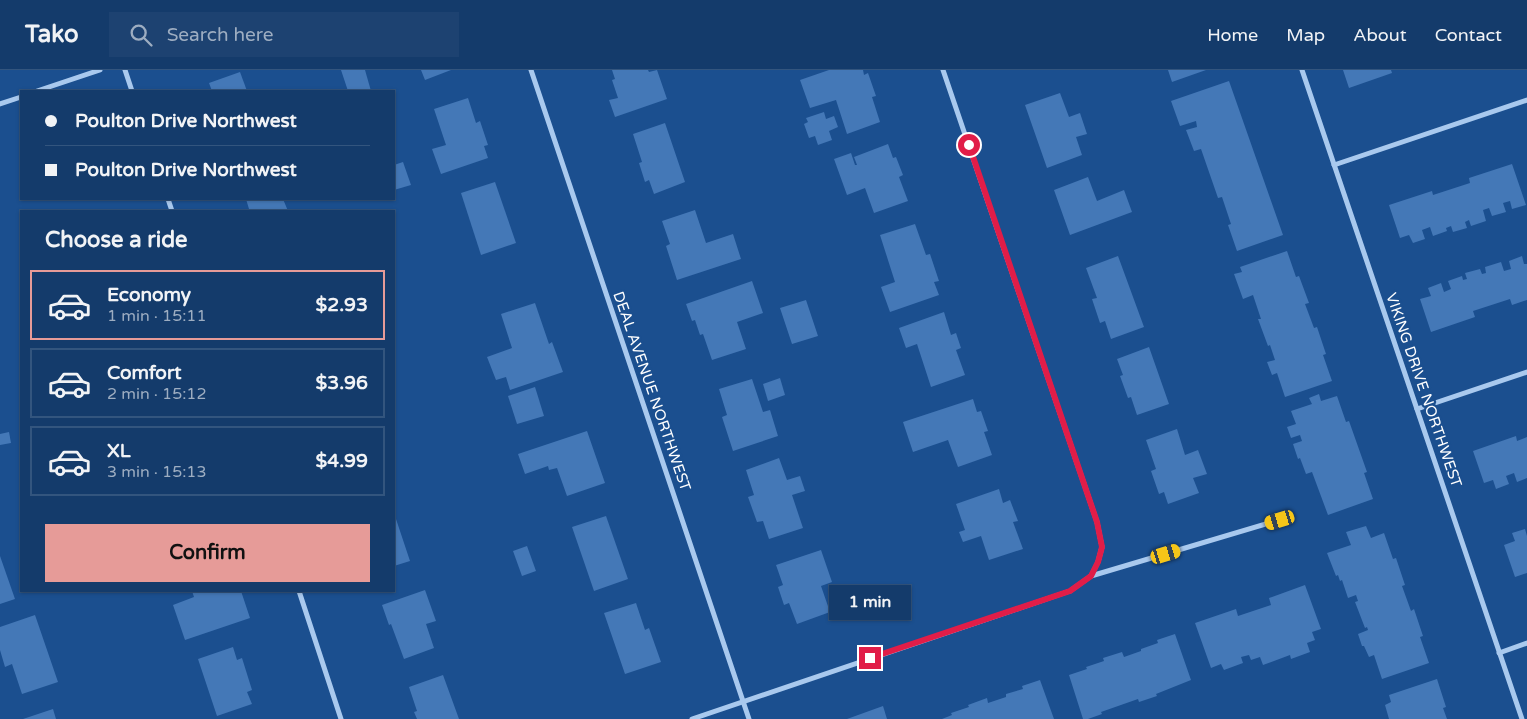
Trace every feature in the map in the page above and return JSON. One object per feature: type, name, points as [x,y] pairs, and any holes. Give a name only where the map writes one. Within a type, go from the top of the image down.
[{"type":"street","points":[[40,90],[100,70]]},
{"type":"street","points":[[124,70],[132,90]]},
{"type":"street","name":"DEAL AVENUE NORTHWEST","points":[[531,70],[749,719]]},
{"type":"street","points":[[943,70],[1097,522],[1102,547],[1098,562],[1091,576]]},
{"type":"street","name":"VIKING DRIVE NORTHWEST","points":[[1302,70],[1522,719]]},
{"type":"street","points":[[0,104],[20,96]]},
{"type":"street","points":[[1334,165],[1527,100]]},
{"type":"street","points":[[1417,409],[1527,372]]},
{"type":"street","points":[[692,719],[1070,591],[1091,576],[1280,520]]},
{"type":"street","points":[[299,592],[341,719]]},
{"type":"street","points":[[1499,653],[1527,643]]},
{"type":"building","points":[[341,70],[365,70],[371,90],[348,90]]},
{"type":"building","points":[[421,70],[451,70],[425,80]]},
{"type":"building","points":[[612,70],[648,70],[649,72],[657,70],[667,99],[615,117],[609,100],[618,98],[612,80],[615,79]]},
{"type":"building","points":[[829,70],[863,70],[864,75],[868,73],[876,96],[872,97],[880,122],[847,134],[836,100],[810,108],[800,80]]},
{"type":"building","points":[[1168,70],[1206,70],[1172,82]]},
{"type":"building","points":[[1343,70],[1391,70],[1392,73],[1349,88]]},
{"type":"building","points":[[240,72],[247,90],[212,90],[209,83]]},
{"type":"building","points":[[1229,81],[1283,235],[1237,251],[1228,225],[1231,224],[1222,197],[1218,198],[1201,149],[1194,151],[1186,130],[1197,127],[1196,121],[1180,126],[1171,101]]},
{"type":"building","points":[[1060,93],[1069,117],[1080,113],[1087,134],[1076,137],[1082,155],[1047,168],[1025,105]]},
{"type":"building","points":[[468,98],[476,123],[480,121],[488,145],[484,146],[488,158],[441,174],[432,149],[446,145],[434,109]]},
{"type":"building","points":[[824,112],[826,119],[834,116],[838,127],[829,131],[832,140],[818,145],[815,136],[809,138],[804,124],[808,122],[806,118]]},
{"type":"building","points":[[665,123],[685,182],[654,194],[649,180],[645,182],[639,163],[642,162],[633,134]]},
{"type":"building","points":[[888,144],[893,158],[896,157],[903,175],[899,177],[908,201],[874,213],[865,188],[847,195],[834,159],[851,153],[855,165],[857,165],[854,157]]},
{"type":"building","points":[[403,162],[411,185],[395,190],[395,165]]},
{"type":"building","points":[[1512,164],[1526,205],[1512,209],[1510,201],[1503,203],[1506,212],[1492,216],[1489,208],[1483,210],[1486,221],[1471,226],[1469,220],[1465,222],[1467,228],[1453,232],[1451,226],[1446,228],[1447,231],[1433,236],[1430,227],[1422,230],[1425,239],[1413,243],[1409,235],[1400,238],[1389,205],[1432,191],[1433,195],[1470,183],[1469,178]]},
{"type":"building","points":[[1088,177],[1097,201],[1124,190],[1132,212],[1070,235],[1054,190]]},
{"type":"building","points":[[495,182],[516,243],[481,255],[461,193]]},
{"type":"building","points":[[246,200],[283,200],[288,210],[246,210],[249,209]]},
{"type":"building","points":[[695,210],[706,243],[733,234],[741,259],[677,280],[666,246],[670,244],[662,221]]},
{"type":"building","points":[[915,224],[926,255],[930,254],[939,281],[934,282],[939,295],[890,312],[881,287],[895,282],[880,235]]},
{"type":"building","points":[[1287,251],[1296,277],[1299,276],[1309,303],[1305,304],[1314,328],[1317,327],[1326,354],[1323,355],[1332,381],[1285,397],[1277,373],[1272,375],[1267,362],[1275,360],[1258,319],[1261,319],[1253,295],[1243,299],[1234,274],[1242,272],[1240,267]]},
{"type":"building","points":[[1118,256],[1144,327],[1111,339],[1105,321],[1100,323],[1092,299],[1097,298],[1086,268]]},
{"type":"building","points":[[1522,256],[1524,264],[1527,264],[1527,300],[1512,305],[1510,299],[1473,311],[1475,317],[1431,332],[1420,299],[1431,296],[1428,288],[1441,283],[1444,292],[1451,289],[1448,281],[1462,276],[1463,280],[1467,279],[1465,273],[1480,269],[1482,274],[1486,273],[1485,267],[1501,262],[1504,271],[1511,269],[1509,261]]},
{"type":"building","points":[[752,281],[763,313],[737,322],[746,349],[712,360],[703,334],[700,335],[695,320],[692,321],[686,304]]},
{"type":"building","points":[[806,300],[818,336],[792,344],[780,308]]},
{"type":"building","points":[[535,303],[549,344],[552,342],[563,372],[510,390],[506,377],[496,380],[487,357],[512,348],[501,314]]},
{"type":"building","points":[[944,312],[951,335],[956,333],[961,348],[956,350],[965,375],[931,387],[917,344],[906,348],[899,328]]},
{"type":"building","points":[[1149,347],[1169,404],[1137,415],[1131,397],[1128,398],[1120,376],[1123,375],[1117,359]]},
{"type":"building","points":[[780,378],[785,395],[768,401],[763,384]]},
{"type":"building","points":[[752,379],[763,412],[770,410],[778,436],[733,451],[722,417],[727,415],[719,389]]},
{"type":"building","points":[[535,387],[544,416],[517,424],[508,396]]},
{"type":"building","points":[[1319,394],[1321,401],[1337,396],[1346,422],[1349,421],[1367,472],[1364,473],[1373,499],[1328,515],[1312,472],[1306,474],[1300,458],[1298,459],[1293,444],[1302,441],[1300,435],[1291,438],[1287,427],[1296,424],[1291,411],[1312,404],[1309,398]]},
{"type":"building","points":[[973,399],[977,412],[981,411],[988,431],[984,432],[992,455],[958,467],[948,440],[913,452],[903,422]]},
{"type":"building","points":[[1177,429],[1185,455],[1198,450],[1207,474],[1193,478],[1199,493],[1168,504],[1164,492],[1159,494],[1151,471],[1156,469],[1146,440]]},
{"type":"building","points":[[587,431],[605,483],[567,496],[557,468],[549,470],[548,466],[525,474],[518,454]]},
{"type":"building","points":[[9,432],[11,443],[0,445],[0,434]]},
{"type":"building","points":[[1516,436],[1517,441],[1527,437],[1527,478],[1517,482],[1514,473],[1506,476],[1509,484],[1496,489],[1493,480],[1484,483],[1473,451]]},
{"type":"building","points":[[779,458],[787,480],[800,476],[805,491],[792,495],[803,528],[769,539],[763,521],[757,522],[748,497],[754,495],[746,470]]},
{"type":"building","points":[[999,489],[1003,503],[1010,500],[1018,521],[1013,522],[1023,549],[989,560],[981,536],[963,542],[959,532],[965,530],[956,504]]},
{"type":"building","points":[[395,516],[410,561],[395,566]]},
{"type":"building","points":[[606,516],[628,579],[594,591],[572,527]]},
{"type":"building","points":[[1366,526],[1371,538],[1384,533],[1393,559],[1396,558],[1405,585],[1402,586],[1411,611],[1414,609],[1423,636],[1420,637],[1429,663],[1382,679],[1374,655],[1369,657],[1364,646],[1362,646],[1358,634],[1368,630],[1367,627],[1365,628],[1355,602],[1358,601],[1356,595],[1348,598],[1342,580],[1340,581],[1338,575],[1336,576],[1327,553],[1351,545],[1346,532]]},
{"type":"building","points":[[1525,529],[1527,536],[1527,573],[1515,577],[1504,545],[1515,541],[1512,533]]},
{"type":"building","points":[[527,546],[536,571],[522,576],[513,551]]},
{"type":"building","points":[[821,550],[832,582],[821,586],[830,612],[797,624],[789,603],[784,605],[778,587],[783,585],[776,565]]},
{"type":"building","points":[[0,556],[15,599],[0,604]]},
{"type":"building","points":[[1305,585],[1321,629],[1312,632],[1315,640],[1307,643],[1310,652],[1291,659],[1290,655],[1263,665],[1260,657],[1251,660],[1249,655],[1241,657],[1243,663],[1224,670],[1221,664],[1211,668],[1195,623],[1236,609],[1238,616],[1271,605],[1269,598]]},
{"type":"building","points":[[425,590],[436,621],[426,624],[434,648],[404,659],[382,605]]},
{"type":"building","points":[[192,592],[241,592],[250,618],[185,640],[173,605],[194,597]]},
{"type":"building","points":[[636,603],[645,630],[649,628],[661,662],[625,674],[604,613]]},
{"type":"building","points":[[35,615],[58,682],[22,694],[12,664],[5,667],[0,650],[0,627]]},
{"type":"building","points":[[1175,634],[1191,680],[1156,694],[1157,696],[1139,702],[1138,699],[1101,712],[1102,714],[1083,719],[1069,675],[1104,661],[1103,658],[1122,652],[1124,657],[1141,651],[1141,649],[1158,643],[1157,640]]},
{"type":"building","points":[[233,647],[237,660],[242,658],[252,690],[247,692],[252,704],[217,716],[198,659]]},
{"type":"building","points":[[443,675],[459,719],[417,719],[414,712],[417,711],[409,687]]},
{"type":"building","points":[[1437,679],[1446,707],[1443,708],[1447,719],[1389,719],[1385,705],[1391,702],[1389,695]]},
{"type":"building","points":[[1040,680],[1054,719],[942,719],[952,715],[951,713],[969,707],[968,705],[987,698],[988,703],[1006,697],[1006,694],[1023,689],[1022,686]]},
{"type":"building","points":[[883,706],[887,719],[847,719]]},
{"type":"building","points":[[53,709],[56,719],[23,719]]},
{"type":"route","points":[[870,658],[1070,591],[1091,576],[1098,562],[1102,547],[1097,522],[969,145]]}]
